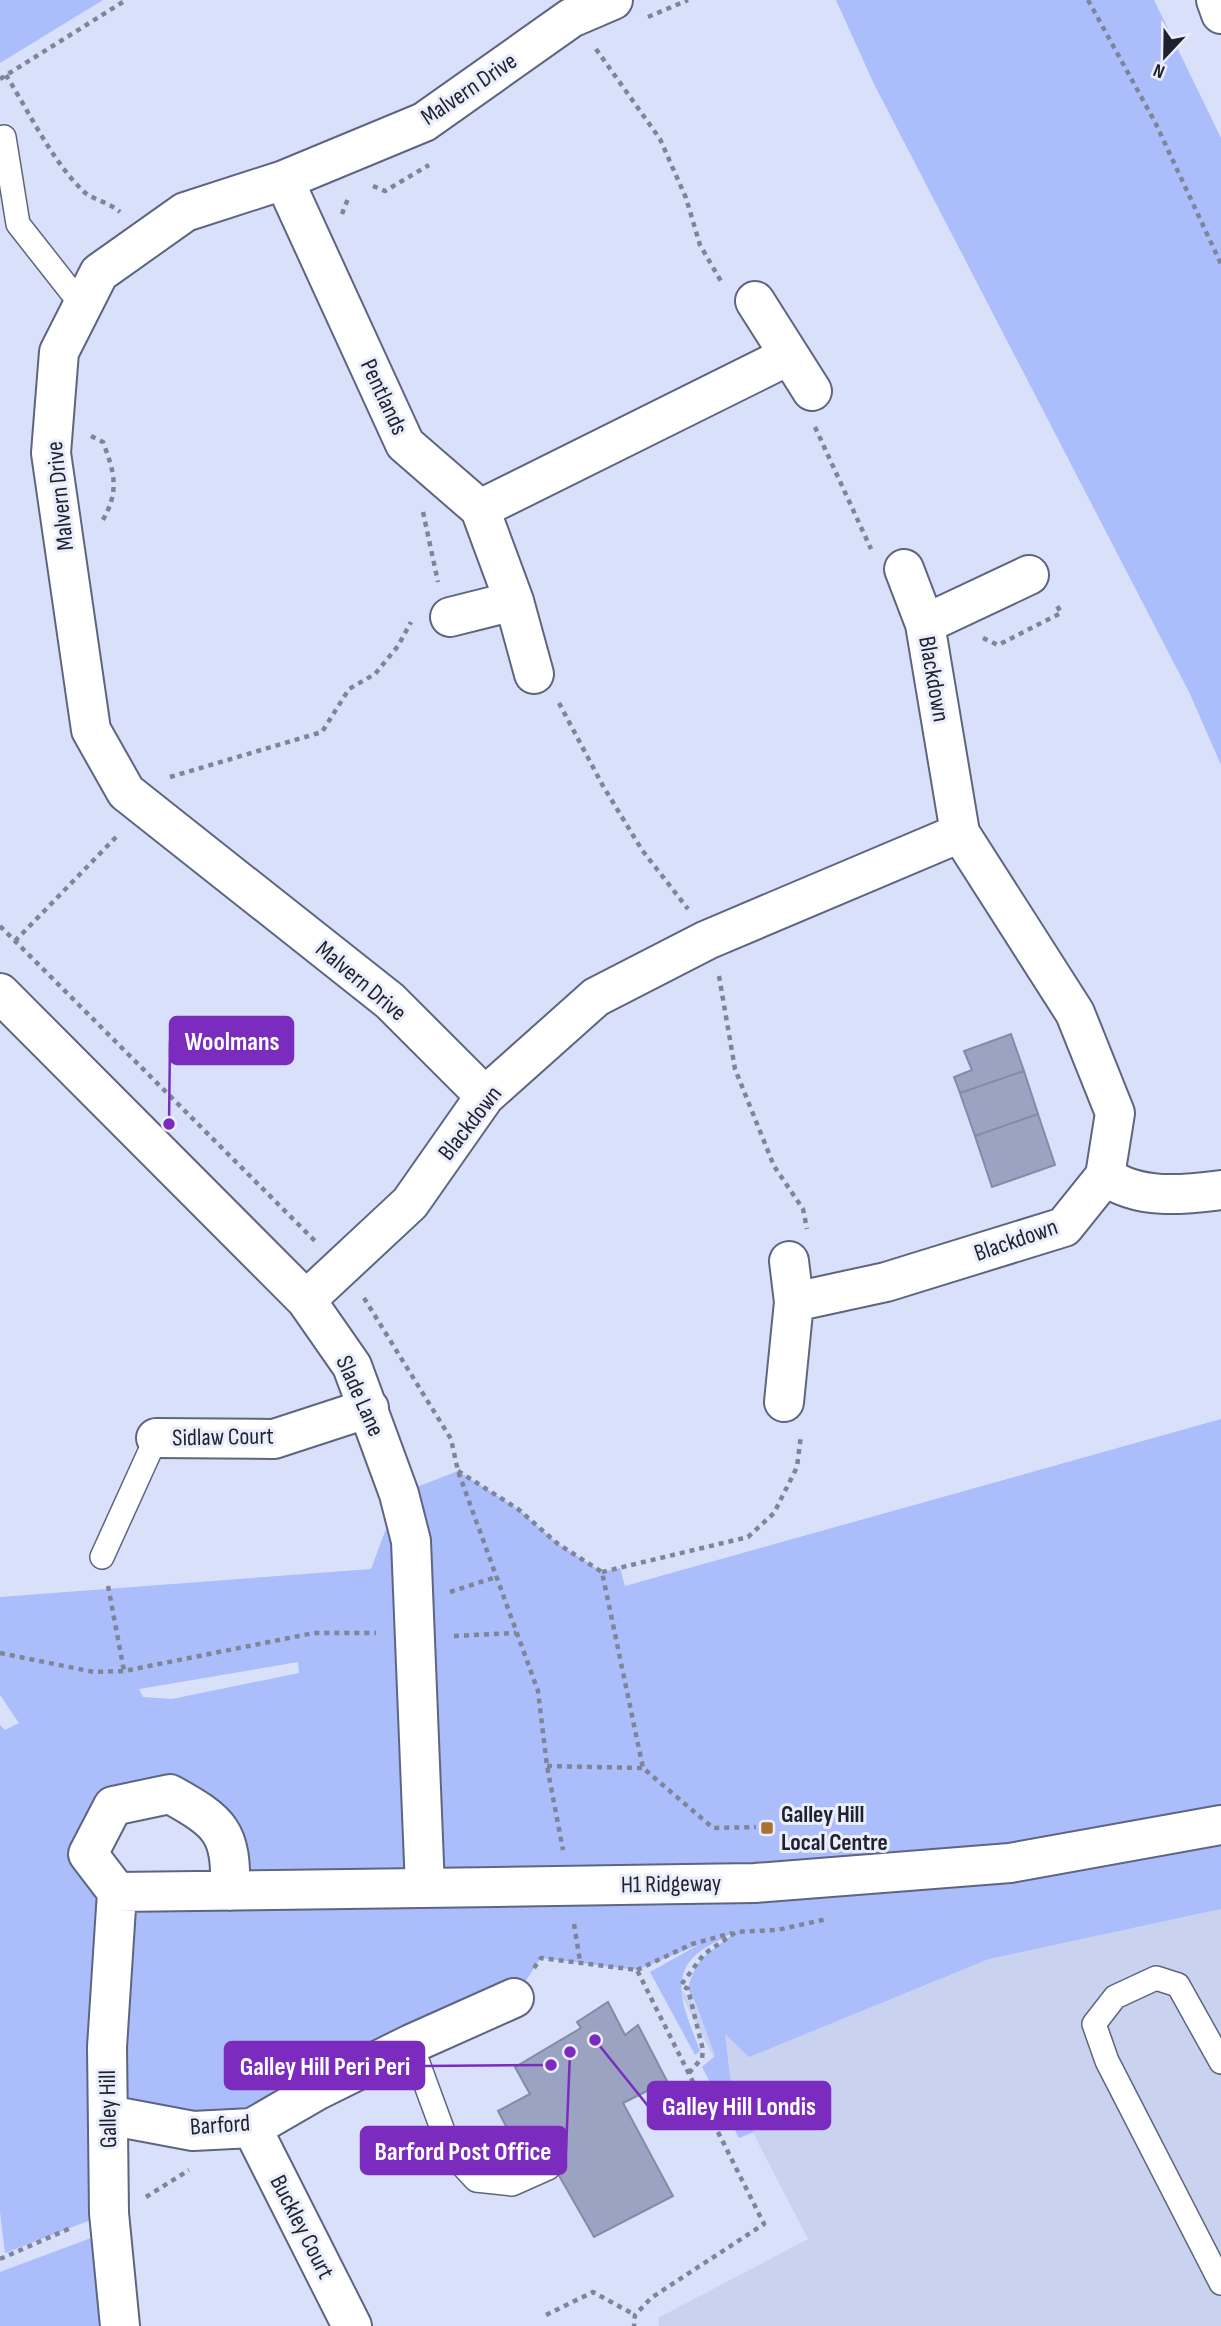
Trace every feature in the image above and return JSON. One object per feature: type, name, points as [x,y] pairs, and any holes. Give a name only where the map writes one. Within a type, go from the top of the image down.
[{"type":"street","points":[[1216,0],[1221,14]]},
{"type":"street","name":"Malvern Drive","points":[[485,1096],[390,1001],[126,792],[91,730],[51,453],[59,352],[99,273],[185,212],[284,180],[424,122],[571,18],[629,9]]},
{"type":"street","name":"Pentlands","points":[[284,180],[405,444],[480,509],[513,601],[534,674]]},
{"type":"street","points":[[741,295],[788,356],[813,409]]},
{"type":"street","points":[[480,509],[788,356]]},
{"type":"street","name":"Blackdown","points":[[794,1302],[886,1282],[1064,1227],[1105,1176],[1115,1113],[1075,1013],[960,833],[925,624],[889,561]]},
{"type":"street","points":[[925,624],[1029,575]]},
{"type":"street","points":[[450,617],[513,601]]},
{"type":"street","name":"Blackdown","points":[[306,1300],[410,1203],[485,1096],[596,997],[707,940],[960,833]]},
{"type":"street","name":"Slade Lane","points":[[0,993],[306,1300],[352,1366],[369,1408],[411,1541],[425,1888]]},
{"type":"street","points":[[1105,1176],[1121,1187],[1169,1196],[1221,1190]]},
{"type":"street","points":[[789,1261],[794,1302],[793,1414]]},
{"type":"street","name":"Sidlaw Court","points":[[156,1438],[275,1439],[369,1408]]},
{"type":"street","points":[[117,1892],[88,1854],[113,1806],[170,1794],[211,1818],[232,1854],[230,1891]]},
{"type":"street","name":"H1 Ridgeway","points":[[117,1892],[755,1883],[1010,1863],[1221,1825]]},
{"type":"street","name":"Galley Hill","points":[[117,1892],[107,2047],[109,2213],[120,2326]]},
{"type":"street","name":"Barford","points":[[108,2116],[193,2131],[252,2128],[316,2091],[411,2044],[514,1998]]},
{"type":"street","name":"Buckley Court","points":[[252,2128],[352,2326]]},
{"type":"lane","points":[[4,137],[18,224],[73,294],[84,302]]},
{"type":"lane","points":[[102,1557],[156,1438]]},
{"type":"lane","points":[[1221,2062],[1178,1985],[1156,1978],[1115,1997],[1094,2024],[1107,2061],[1221,2283]]},
{"type":"lane","points":[[411,2044],[451,2153],[476,2180],[512,2184],[548,2168]]},
{"type":"path","points":[[0,79],[126,0]]},
{"type":"path","points":[[629,9],[688,0]]},
{"type":"path","points":[[1088,0],[1155,122],[1221,264]]},
{"type":"path","points":[[571,18],[660,139],[686,198],[700,246],[741,295]]},
{"type":"path","points":[[6,75],[58,158],[84,192],[109,202],[128,220]]},
{"type":"path","points":[[364,182],[385,191],[441,158]]},
{"type":"path","points":[[341,219],[346,199],[355,191]]},
{"type":"path","points":[[813,409],[889,561]]},
{"type":"path","points":[[977,636],[998,645],[1061,613],[1045,584],[1029,575]]},
{"type":"path","points":[[165,779],[322,732],[349,689],[375,674],[398,646],[412,619]]},
{"type":"path","points":[[15,941],[125,828]]},
{"type":"path","points":[[458,1471],[518,1509],[558,1544],[603,1572],[748,1537],[774,1513],[797,1467],[793,1414]]},
{"type":"path","points":[[102,1557],[124,1671]]},
{"type":"path","points":[[603,1572],[643,1768],[713,1828],[757,1827]]},
{"type":"path","points":[[438,1595],[496,1577]]},
{"type":"path","points":[[0,1653],[94,1672],[124,1671],[314,1633],[414,1636],[516,1633]]},
{"type":"path","points":[[547,1766],[643,1768]]},
{"type":"path","points":[[541,1958],[637,1970],[692,1944],[737,1932],[777,1930]]},
{"type":"path","points":[[689,2073],[702,2058],[703,2050],[688,1989],[681,1985],[704,1954],[737,1932]]},
{"type":"path","points":[[634,2326],[635,2315],[651,2298],[764,2224],[637,1970]]},
{"type":"path","points":[[0,2259],[142,2199],[193,2167],[206,2130]]},
{"type":"path","points":[[546,2315],[593,2292],[635,2315]]},
{"type":"shaded area","points":[[0,0],[103,0],[0,63]]},
{"type":"shaded area","points":[[836,0],[1154,0],[1221,138],[1221,765],[1190,694],[873,82]]},
{"type":"shaded area","points":[[1221,1419],[1221,1909],[989,1959],[749,2057],[725,2034],[731,2085],[754,2132],[739,2138],[702,2067],[715,2056],[688,1989],[700,1962],[734,1933],[697,1954],[687,1966],[682,1978],[684,2006],[700,2051],[695,2055],[650,1972],[700,1944],[637,1970],[541,1958],[514,1998],[281,2111],[109,2116],[109,2213],[5,2253],[0,2212],[0,1725],[5,1730],[19,1723],[0,1695],[0,1597],[371,1569],[399,1494],[458,1471],[518,1509],[558,1544],[602,1572],[620,1568],[625,1586]],"holes":[[[298,1662],[299,1673],[172,1699],[143,1697],[139,1689]],[[170,1794],[231,1854],[230,1891],[117,1892],[88,1854],[113,1806]]]},
{"type":"shaded area","points":[[1221,1909],[1221,2326],[659,2326],[658,2318],[808,2239],[676,1985],[749,2056],[989,1959]]},
{"type":"shaded area","points":[[91,2238],[103,2326],[0,2326],[0,2272]]},
{"type":"building","points":[[1011,1034],[1024,1071],[960,1093],[954,1077],[972,1070],[964,1051]]},
{"type":"building","points":[[1024,1071],[1038,1114],[975,1136],[960,1093]]},
{"type":"building","points":[[1038,1114],[1055,1165],[992,1187],[975,1136]]},
{"type":"building","points":[[608,2002],[625,2035],[638,2025],[667,2081],[623,2103],[673,2196],[594,2237],[541,2144],[520,2153],[498,2111],[530,2094],[515,2067],[581,2028],[577,2022]]},
{"type":"place","name":"Woolmans","points":[[169,1124]]},
{"type":"place","name":"Galley Hill Local Centre","points":[[767,1828]]},
{"type":"place","name":"Galley Hill Londis","points":[[595,2040]]},
{"type":"place","name":"Barford Post Office","points":[[570,2052]]},
{"type":"place","name":"Galley Hill Peri Peri","points":[[551,2065]]}]
